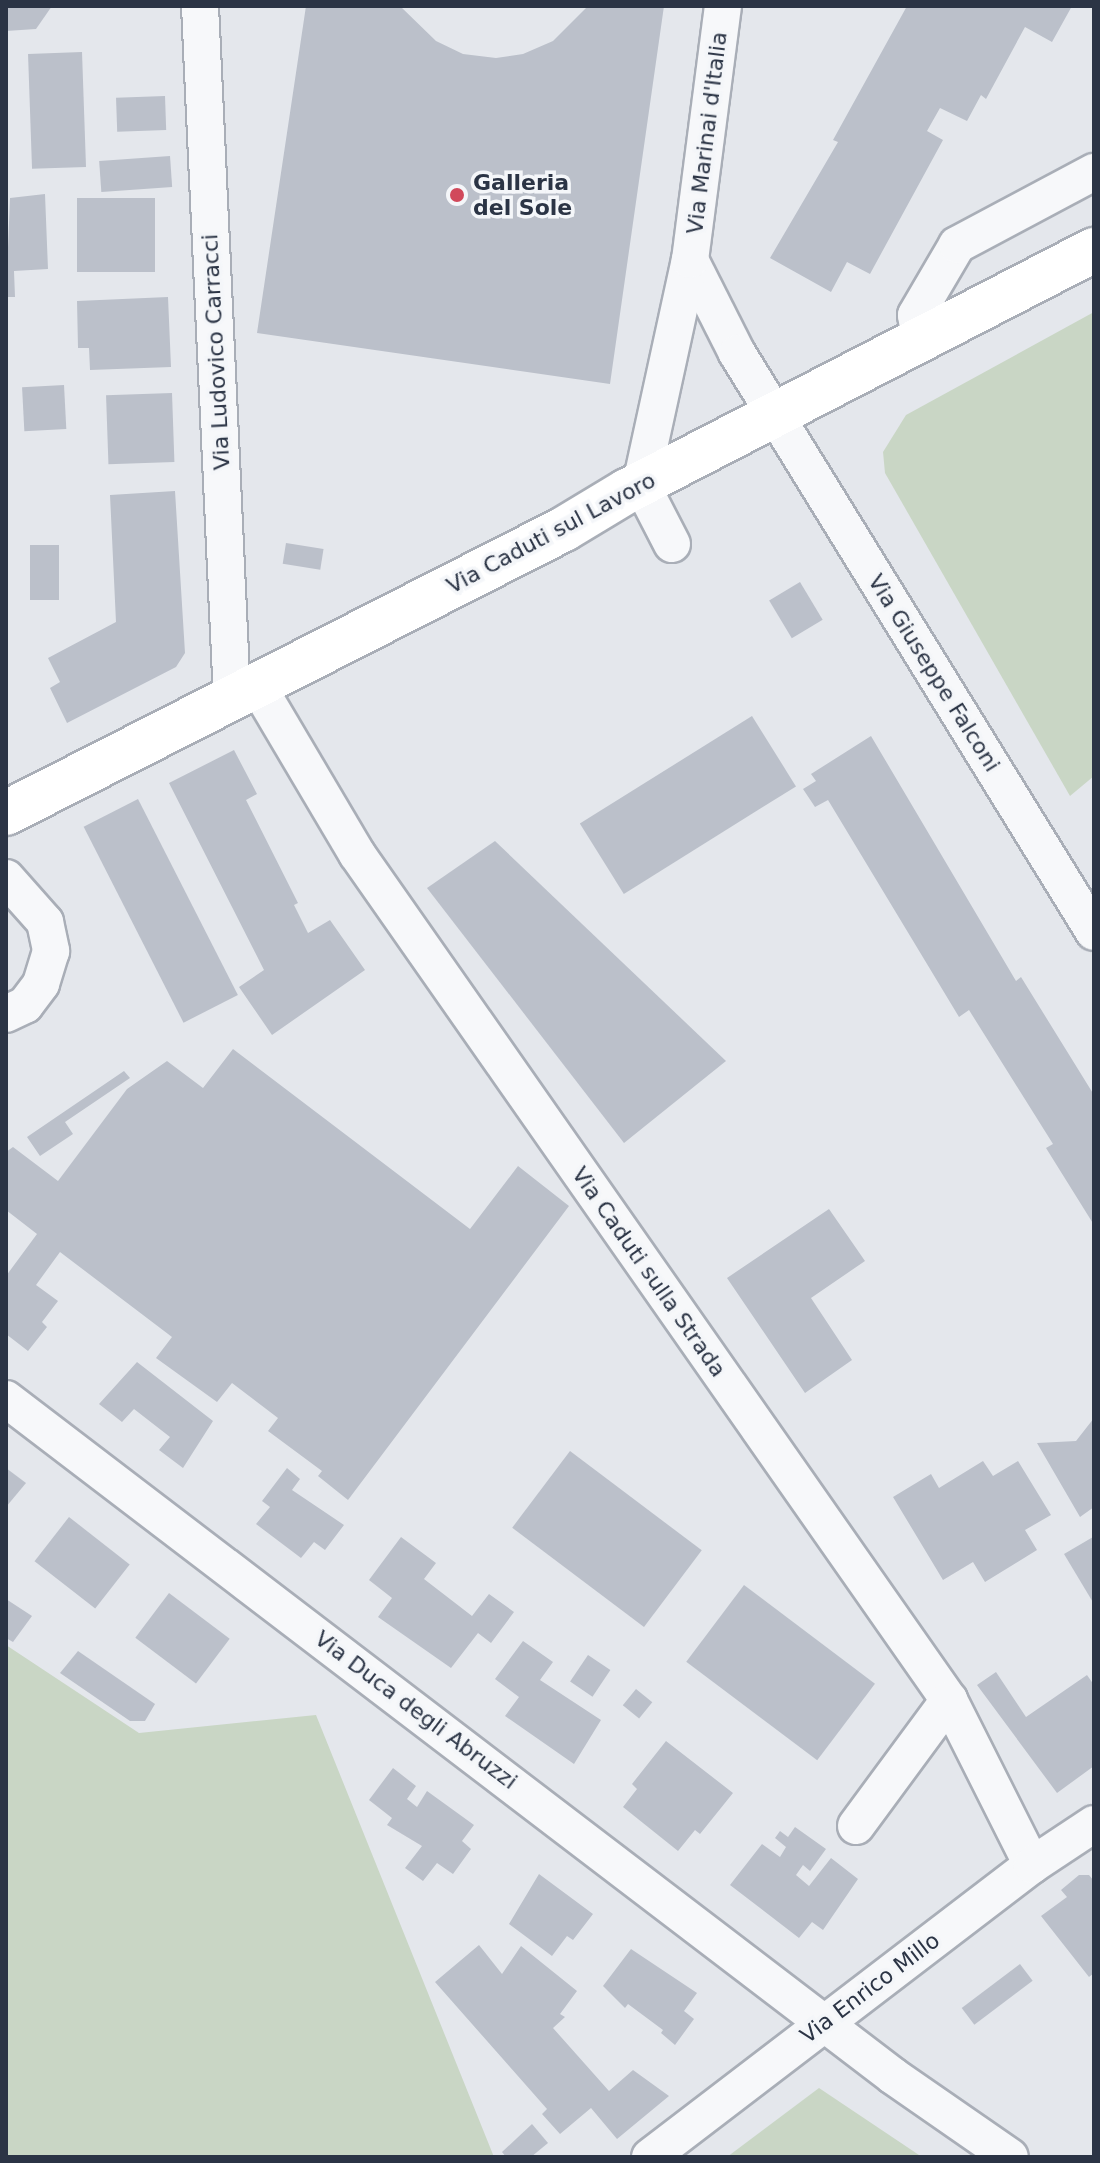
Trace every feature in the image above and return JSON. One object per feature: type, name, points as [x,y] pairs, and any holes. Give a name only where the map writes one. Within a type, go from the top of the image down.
[{"type":"main road","name":"Via Caduti sul Lavoro","points":[[6,813],[564,529],[641,484],[1094,250]]},
{"type":"street","name":"Via Ludovico Carracci","points":[[200,6],[244,691]]},
{"type":"street","name":"Via Marinai d'Italia","points":[[641,484],[690,260],[723,6]]},
{"type":"street","points":[[920,338],[916,315],[957,245],[1094,172]]},
{"type":"street","name":"Via Marinai d'Italia","points":[[690,260],[775,415]]},
{"type":"street","name":"Via Giuseppe Falconi","points":[[775,415],[1094,932]]},
{"type":"street","points":[[641,484],[672,544]]},
{"type":"street","name":"Via Caduti sulla Strada","points":[[244,691],[949,1700],[1032,1865]]},
{"type":"street","points":[[6,878],[45,922],[51,951],[41,984],[25,1005],[6,1014]]},
{"type":"street","name":"Via Duca degli Abruzzi","points":[[6,1399],[825,2021],[893,2076],[1010,2157]]},
{"type":"street","points":[[856,1826],[949,1700]]},
{"type":"street","name":"Via Enrico Millo","points":[[650,2157],[1032,1865],[1094,1824]]},
{"type":"green space","points":[[1094,312],[1094,776],[1070,796],[885,473],[883,452],[906,415]]},
{"type":"green space","points":[[6,1645],[139,1733],[316,1715],[494,2157],[6,2157]]},
{"type":"green space","points":[[819,2088],[922,2157],[727,2157]]},
{"type":"building","points":[[6,6],[52,6],[36,29],[6,31]]},
{"type":"building","name":"Galleria del Sole","points":[[306,6],[400,6],[436,41],[463,54],[496,58],[523,54],[553,41],[588,6],[664,6],[610,384],[257,333]]},
{"type":"building","points":[[907,6],[1072,6],[1052,42],[1025,27],[986,99],[981,95],[967,121],[940,108],[927,131],[943,140],[870,274],[847,262],[831,292],[770,258],[838,142],[833,140]]},
{"type":"building","points":[[82,52],[86,167],[32,169],[28,54]]},
{"type":"building","points":[[165,96],[166,130],[117,132],[116,98]]},
{"type":"building","points":[[170,156],[172,187],[101,192],[99,161]]},
{"type":"building","points":[[45,194],[48,269],[14,271],[15,297],[6,297],[10,198]]},
{"type":"building","points":[[77,198],[155,198],[155,272],[77,272]]},
{"type":"building","points":[[168,297],[171,367],[90,370],[89,348],[78,348],[77,301]]},
{"type":"building","points":[[64,385],[66,429],[24,431],[22,387]]},
{"type":"building","points":[[172,393],[174,462],[108,464],[106,395]]},
{"type":"building","points":[[175,491],[185,653],[176,667],[67,723],[50,688],[60,682],[48,658],[116,622],[110,495]]},
{"type":"building","points":[[286,543],[324,549],[320,570],[283,564]]},
{"type":"building","points":[[30,545],[59,545],[59,600],[30,600]]},
{"type":"building","points":[[800,582],[823,620],[792,638],[769,601]]},
{"type":"building","points":[[752,716],[796,786],[624,894],[580,824]]},
{"type":"building","points":[[871,736],[1016,981],[1021,977],[1094,1095],[1094,1225],[1046,1148],[1053,1144],[969,1010],[959,1017],[828,800],[815,807],[803,789],[816,781],[811,774]]},
{"type":"building","points":[[234,750],[257,794],[246,800],[298,903],[294,905],[308,933],[330,920],[365,970],[272,1035],[239,987],[264,970],[169,783]]},
{"type":"building","points":[[138,799],[238,995],[184,1023],[84,827]]},
{"type":"building","points":[[495,841],[726,1061],[624,1143],[427,888]]},
{"type":"building","points":[[233,1049],[470,1229],[518,1166],[569,1206],[348,1500],[318,1476],[322,1471],[268,1431],[278,1418],[232,1383],[217,1402],[156,1358],[172,1337],[60,1252],[36,1285],[58,1301],[42,1322],[47,1327],[28,1351],[6,1334],[6,1276],[37,1234],[6,1210],[6,1152],[13,1147],[58,1181],[127,1089],[167,1061],[203,1088]]},
{"type":"building","points":[[124,1071],[130,1078],[65,1122],[73,1134],[40,1156],[27,1137]]},
{"type":"building","points":[[829,1209],[865,1261],[811,1298],[852,1360],[805,1393],[727,1278]]},
{"type":"building","points":[[137,1362],[213,1421],[183,1468],[159,1450],[170,1437],[134,1409],[122,1422],[99,1404]]},
{"type":"building","points":[[1094,1418],[1094,1507],[1080,1517],[1037,1443],[1076,1441]]},
{"type":"building","points":[[570,1451],[702,1550],[644,1627],[512,1528]]},
{"type":"building","points":[[983,1461],[993,1476],[1018,1461],[1051,1515],[1025,1530],[1037,1550],[985,1582],[973,1562],[943,1580],[893,1497],[931,1474],[939,1488]]},
{"type":"building","points":[[6,1468],[26,1483],[6,1507]]},
{"type":"building","points":[[287,1468],[300,1479],[292,1490],[344,1525],[325,1550],[314,1542],[301,1558],[256,1524],[270,1507],[262,1501]]},
{"type":"building","points":[[69,1517],[130,1564],[95,1609],[35,1561]]},
{"type":"building","points":[[401,1537],[436,1563],[424,1579],[472,1616],[489,1594],[514,1612],[491,1643],[478,1633],[451,1668],[378,1617],[392,1598],[369,1580]]},
{"type":"building","points":[[1094,1539],[1094,1604],[1064,1554]]},
{"type":"building","points":[[744,1585],[875,1684],[817,1760],[686,1662]]},
{"type":"building","points":[[169,1593],[230,1639],[196,1683],[135,1638]]},
{"type":"building","points":[[6,1599],[32,1616],[13,1642],[6,1638]]},
{"type":"building","points":[[523,1641],[553,1662],[540,1680],[601,1720],[574,1764],[505,1716],[519,1697],[495,1679]]},
{"type":"building","points":[[78,1651],[155,1704],[145,1721],[130,1721],[60,1673]]},
{"type":"building","points":[[588,1655],[610,1670],[592,1697],[570,1682]]},
{"type":"building","points":[[996,1672],[1026,1717],[1087,1675],[1094,1685],[1094,1766],[1057,1793],[977,1685]]},
{"type":"building","points":[[636,1689],[652,1702],[639,1719],[623,1705]]},
{"type":"building","points":[[666,1741],[733,1793],[700,1834],[695,1830],[678,1851],[623,1807],[637,1789],[632,1784]]},
{"type":"building","points":[[393,1768],[416,1786],[407,1799],[417,1807],[427,1791],[474,1825],[462,1841],[471,1849],[453,1874],[437,1863],[423,1881],[405,1868],[422,1846],[387,1825],[392,1818],[369,1800]]},
{"type":"building","points":[[795,1827],[826,1849],[810,1871],[803,1865],[796,1875],[809,1886],[831,1858],[858,1879],[823,1930],[812,1922],[799,1938],[730,1885],[762,1844],[780,1857],[786,1847],[775,1838],[780,1831],[788,1837]]},
{"type":"building","points":[[539,1874],[593,1914],[573,1940],[567,1936],[552,1956],[509,1924]]},
{"type":"building","points":[[1079,1875],[1089,1875],[1094,1881],[1094,1973],[1089,1977],[1041,1916],[1067,1897],[1061,1890]]},
{"type":"building","points":[[479,1945],[502,1974],[521,1946],[577,1991],[560,2014],[565,2017],[553,2028],[609,2091],[633,2070],[669,2096],[617,2139],[591,2108],[560,2134],[542,2114],[547,2109],[435,1982]]},
{"type":"building","points":[[631,1949],[697,1993],[684,2011],[694,2019],[675,2045],[661,2033],[663,2030],[628,2004],[625,2008],[603,1986]]},
{"type":"building","points":[[1020,1964],[1033,1981],[974,2025],[962,2008]]},
{"type":"building","points":[[532,2124],[548,2143],[531,2157],[506,2157],[502,2152]]},
{"type":"place","name":"Galleria del Sole","points":[[457,195]]}]
